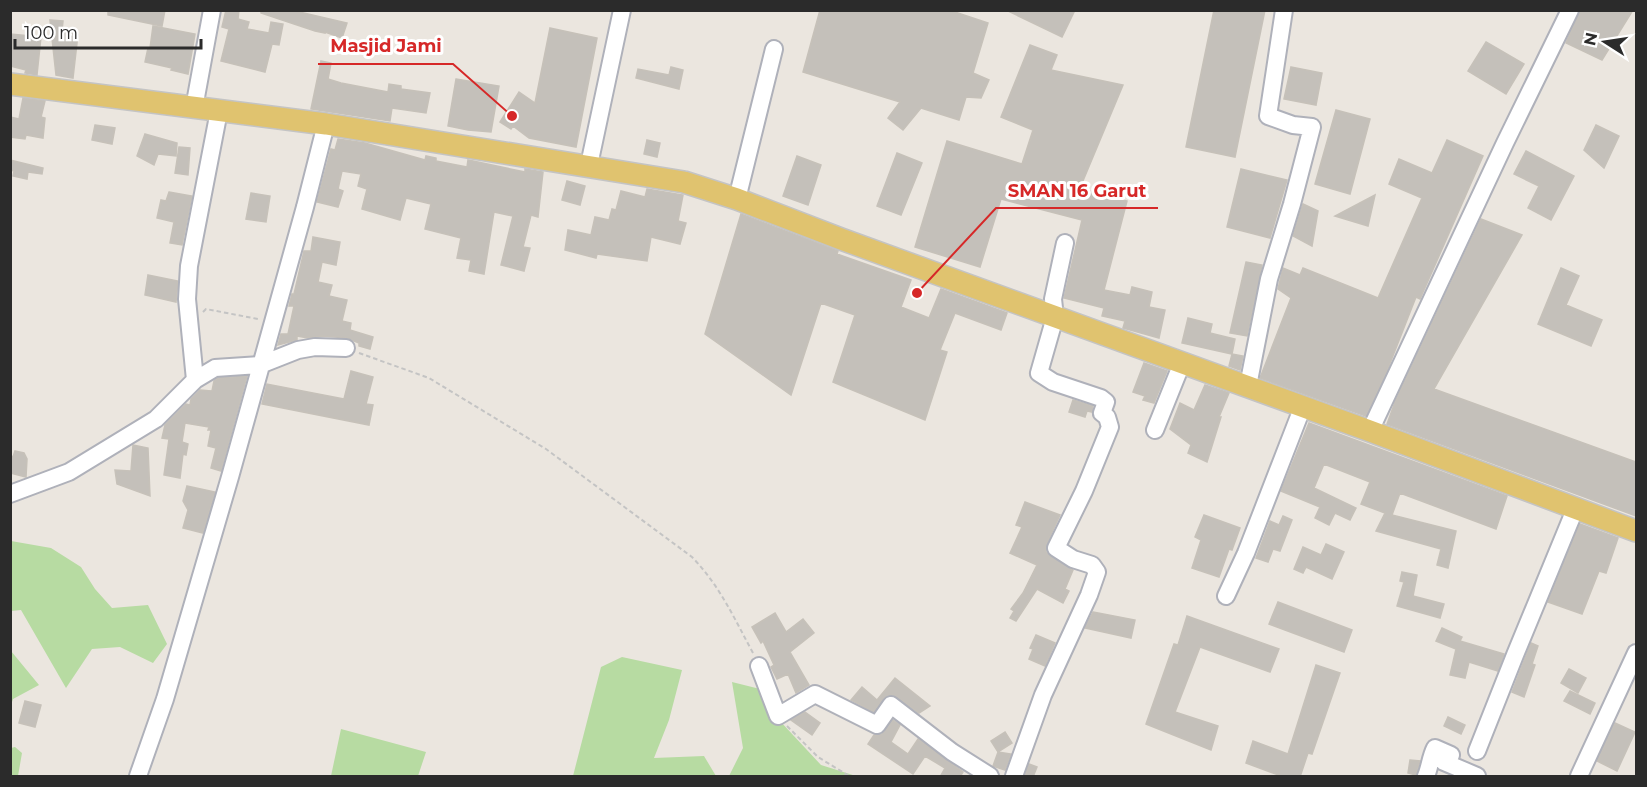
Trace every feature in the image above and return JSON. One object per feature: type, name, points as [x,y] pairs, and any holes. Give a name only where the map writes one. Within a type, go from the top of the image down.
[{"type":"main road","points":[[10,84],[326,124],[684,182],[737,199],[841,239],[1303,406],[1636,531]]},
{"type":"street","points":[[194,108],[212,10]]},
{"type":"street","points":[[589,165],[622,10]]},
{"type":"street","points":[[1248,386],[1269,279],[1312,127],[1293,125],[1268,116],[1284,10]]},
{"type":"street","points":[[1370,431],[1570,10]]},
{"type":"street","points":[[737,199],[774,49]]},
{"type":"street","points":[[195,380],[187,299],[189,266],[219,111]]},
{"type":"street","points":[[138,777],[165,699],[197,592],[326,124]]},
{"type":"street","points":[[1014,777],[1043,695],[1089,595],[1097,572],[1092,566],[1073,559],[1056,548],[1084,491],[1110,427],[1107,417],[1102,413],[1106,402],[1101,398],[1053,382],[1039,373],[1055,317],[1053,299],[1065,243]]},
{"type":"street","points":[[10,494],[69,472],[156,419],[195,380],[215,368],[260,365],[298,350],[315,347],[346,348]]},
{"type":"street","points":[[1155,430],[1182,363]]},
{"type":"street","points":[[1226,596],[1303,406]]},
{"type":"street","points":[[1477,751],[1576,507]]},
{"type":"street","points":[[1579,777],[1636,653]]},
{"type":"street","points":[[759,666],[778,716],[815,694],[878,725],[891,705],[952,752],[990,777]]},
{"type":"street","points":[[1426,777],[1430,768],[1430,758],[1435,748],[1451,755],[1444,762],[1477,777]]},
{"type":"path","points":[[190,332],[206,309],[273,322]]},
{"type":"path","points":[[346,348],[429,378],[546,449],[692,557],[709,574],[723,595],[759,666]]},
{"type":"path","points":[[778,716],[818,757],[849,777]]},
{"type":"green space","points":[[11,541],[51,548],[81,567],[95,589],[112,608],[148,605],[167,644],[153,663],[120,647],[92,649],[66,688],[21,610],[11,611]]},
{"type":"green space","points":[[11,651],[39,685],[13,699],[11,705]]},
{"type":"green space","points":[[622,657],[682,670],[669,720],[654,758],[704,756],[716,776],[573,776],[601,667]]},
{"type":"green space","points":[[732,682],[764,690],[779,720],[821,765],[856,776],[729,776],[743,748]]},
{"type":"green space","points":[[341,729],[426,752],[418,776],[331,776]]},
{"type":"green space","points":[[15,747],[22,753],[18,776],[11,776],[11,748]]},
{"type":"building","points":[[108,10],[165,10],[162,26],[108,15]]},
{"type":"building","points":[[226,10],[239,10],[238,19],[249,22],[247,29],[269,33],[271,22],[283,24],[279,45],[272,44],[265,72],[221,61],[229,29],[222,27]]},
{"type":"building","points":[[261,10],[291,10],[347,23],[342,38],[261,13]]},
{"type":"building","points":[[820,10],[949,10],[988,23],[973,73],[989,80],[981,98],[966,97],[959,120],[921,108],[903,130],[888,118],[900,102],[803,72]]},
{"type":"building","points":[[1006,10],[1075,10],[1062,37]]},
{"type":"building","points":[[1214,10],[1265,10],[1235,157],[1186,147]]},
{"type":"building","points":[[1580,10],[1633,10],[1602,60],[1566,43]]},
{"type":"building","points":[[50,20],[63,21],[62,31],[78,34],[73,78],[56,75]]},
{"type":"building","points":[[153,26],[195,34],[188,74],[145,62],[148,48],[150,48]]},
{"type":"building","points":[[550,28],[597,38],[576,147],[529,138],[513,126],[511,129],[500,122],[519,92],[535,103]]},
{"type":"building","points":[[10,34],[41,37],[37,75],[25,73],[26,70],[10,66]]},
{"type":"building","points":[[1486,42],[1524,64],[1506,94],[1468,71]]},
{"type":"building","points":[[1030,45],[1057,55],[1051,70],[1123,85],[1080,188],[1127,201],[1104,290],[1130,295],[1132,287],[1152,292],[1149,307],[1165,310],[1159,338],[1123,328],[1125,321],[1102,316],[1104,308],[1064,298],[1082,220],[1001,199],[980,267],[915,247],[947,141],[1022,164],[1033,130],[1001,117]]},
{"type":"building","points":[[321,61],[331,63],[328,79],[341,83],[388,92],[389,84],[401,86],[401,89],[430,93],[426,113],[392,108],[390,121],[311,109]]},
{"type":"building","points":[[671,67],[683,70],[679,89],[636,78],[638,69],[669,75]]},
{"type":"building","points":[[1291,67],[1322,73],[1316,105],[1284,99]]},
{"type":"building","points":[[456,79],[499,86],[491,132],[448,126]]},
{"type":"building","points":[[23,98],[45,101],[41,117],[45,118],[43,138],[26,135],[25,139],[10,137],[10,117],[19,119]]},
{"type":"building","points":[[1336,110],[1370,119],[1350,194],[1315,184]]},
{"type":"building","points":[[95,125],[115,128],[112,144],[92,140]]},
{"type":"building","points":[[1596,125],[1619,136],[1604,168],[1584,150]]},
{"type":"building","points":[[145,134],[177,143],[176,156],[158,154],[154,165],[137,156]]},
{"type":"building","points":[[338,139],[365,143],[425,160],[426,156],[436,158],[436,161],[467,167],[468,160],[525,172],[525,169],[543,172],[538,217],[531,215],[523,247],[530,248],[524,271],[501,265],[513,216],[494,212],[484,274],[469,271],[471,260],[457,258],[461,238],[425,229],[431,204],[406,198],[400,220],[362,209],[367,189],[358,186],[361,174],[342,171],[338,189],[343,191],[338,207],[317,202],[331,149],[335,150]]},
{"type":"building","points":[[647,140],[660,143],[657,157],[644,154]]},
{"type":"building","points":[[1447,140],[1483,156],[1420,299],[1416,297],[1387,371],[1366,416],[1260,378],[1291,298],[1278,289],[1283,268],[1300,275],[1303,268],[1378,298],[1422,198],[1389,184],[1399,159],[1432,173]]},
{"type":"building","points":[[179,147],[190,148],[188,175],[175,173]]},
{"type":"building","points":[[1526,151],[1574,176],[1551,220],[1528,208],[1539,186],[1514,174]]},
{"type":"building","points":[[897,153],[922,163],[901,215],[877,206]]},
{"type":"building","points":[[797,156],[821,165],[808,205],[783,196]]},
{"type":"building","points":[[10,160],[43,168],[42,174],[28,172],[27,179],[13,176],[14,171],[10,170]]},
{"type":"building","points":[[1241,169],[1287,180],[1270,238],[1227,227]]},
{"type":"building","points":[[567,181],[585,186],[580,205],[562,200]]},
{"type":"building","points":[[647,189],[683,195],[678,221],[686,223],[680,244],[651,237],[647,261],[597,254],[596,258],[565,250],[568,230],[591,235],[595,217],[609,220],[612,209],[616,210],[621,191],[645,197]]},
{"type":"building","points":[[169,192],[192,196],[182,245],[170,243],[174,222],[157,218],[161,200],[166,201]]},
{"type":"building","points":[[251,193],[270,196],[266,222],[246,219]]},
{"type":"building","points":[[1375,195],[1368,226],[1335,216]]},
{"type":"building","points":[[1303,204],[1318,211],[1312,246],[1293,236]]},
{"type":"building","points":[[741,214],[838,251],[837,254],[911,280],[901,307],[929,318],[941,289],[1007,313],[1001,330],[955,313],[940,350],[947,352],[925,420],[833,382],[855,315],[821,303],[791,395],[705,334]]},
{"type":"building","points":[[1481,219],[1522,235],[1434,389],[1636,462],[1636,516],[1387,424],[1395,402]]},
{"type":"building","points":[[313,237],[340,242],[336,265],[322,262],[318,282],[332,285],[329,296],[347,300],[342,321],[351,323],[350,330],[373,337],[370,349],[359,346],[359,343],[347,338],[323,336],[308,338],[297,336],[297,340],[278,345],[281,334],[288,334],[294,306],[289,306],[292,294],[294,294],[304,251],[311,251]]},
{"type":"building","points":[[1246,262],[1262,265],[1247,336],[1230,333]]},
{"type":"building","points":[[1561,268],[1579,276],[1566,305],[1602,320],[1591,346],[1538,324]]},
{"type":"building","points":[[148,275],[178,281],[176,302],[145,295]]},
{"type":"building","points":[[1188,318],[1212,324],[1210,333],[1235,339],[1232,354],[1182,343]]},
{"type":"building","points":[[1232,354],[1243,356],[1240,370],[1229,366]]},
{"type":"building","points":[[1144,363],[1167,371],[1154,403],[1143,400],[1145,396],[1133,392]]},
{"type":"building","points":[[351,371],[373,377],[366,404],[373,405],[369,425],[262,404],[267,384],[344,399]]},
{"type":"building","points":[[247,376],[221,471],[211,468],[216,448],[208,446],[211,430],[208,430],[209,427],[185,423],[182,442],[188,444],[186,455],[183,454],[180,478],[164,475],[169,439],[162,438],[165,425],[186,404],[190,405],[191,399],[200,390],[212,391],[214,381],[218,378]]},
{"type":"building","points":[[1205,385],[1229,393],[1219,417],[1221,417],[1207,462],[1188,453],[1191,445],[1170,429],[1180,403],[1194,410]]},
{"type":"building","points":[[1073,400],[1093,406],[1092,412],[1087,411],[1085,417],[1069,412]]},
{"type":"building","points":[[1309,423],[1507,496],[1496,529],[1400,493],[1392,515],[1456,531],[1448,568],[1437,565],[1441,549],[1376,531],[1385,513],[1361,504],[1370,482],[1324,464],[1314,488],[1356,508],[1350,520],[1335,513],[1329,525],[1315,518],[1320,507],[1281,491]]},
{"type":"building","points":[[133,445],[148,448],[150,496],[117,484],[115,470],[131,471]]},
{"type":"building","points":[[15,451],[24,453],[27,459],[26,477],[10,473],[10,455],[13,457]]},
{"type":"building","points":[[187,486],[215,492],[203,533],[183,528],[188,510],[183,501]]},
{"type":"building","points":[[1025,502],[1060,515],[1047,543],[1046,552],[1073,570],[1065,589],[1069,591],[1063,603],[1037,589],[1016,621],[1010,618],[1014,611],[1011,609],[1023,593],[1037,565],[1010,553],[1022,527],[1016,525]]},
{"type":"building","points":[[1204,515],[1240,528],[1232,550],[1229,549],[1219,577],[1192,568],[1201,540],[1195,537]]},
{"type":"building","points":[[1283,516],[1292,520],[1280,551],[1273,549],[1268,562],[1256,558],[1270,521],[1279,525]]},
{"type":"building","points":[[1580,524],[1618,538],[1606,573],[1599,571],[1582,614],[1548,602]]},
{"type":"building","points":[[1326,544],[1344,552],[1332,579],[1306,567],[1303,573],[1294,569],[1303,547],[1321,555]]},
{"type":"building","points":[[1402,572],[1417,575],[1413,596],[1444,604],[1440,618],[1397,606],[1404,582],[1400,581]]},
{"type":"building","points":[[1278,602],[1352,630],[1344,652],[1269,624]]},
{"type":"building","points":[[1093,612],[1135,620],[1131,638],[1085,628]]},
{"type":"building","points":[[775,613],[786,632],[803,619],[814,633],[790,652],[809,685],[796,693],[788,674],[777,679],[771,667],[774,665],[763,641],[761,643],[752,627]]},
{"type":"building","points":[[1187,616],[1279,649],[1270,672],[1200,647],[1175,712],[1218,726],[1211,750],[1146,724],[1174,644],[1178,645]]},
{"type":"building","points":[[1442,628],[1462,637],[1460,641],[1504,654],[1498,671],[1469,662],[1465,678],[1450,675],[1456,649],[1436,641]]},
{"type":"building","points":[[1036,635],[1055,643],[1045,666],[1029,659],[1033,649],[1030,648]]},
{"type":"building","points":[[1531,643],[1538,646],[1532,664],[1535,665],[1524,697],[1512,692]]},
{"type":"building","points":[[1316,665],[1340,673],[1312,754],[1308,753],[1300,777],[1284,777],[1246,763],[1253,741],[1288,754]]},
{"type":"building","points":[[1569,669],[1586,678],[1578,693],[1561,683]]},
{"type":"building","points":[[895,678],[930,706],[919,713],[892,695],[883,699],[874,712],[851,700],[862,687],[877,700]]},
{"type":"building","points":[[1570,691],[1595,703],[1590,714],[1564,701]]},
{"type":"building","points":[[25,701],[41,705],[35,727],[19,723]]},
{"type":"building","points":[[805,712],[820,723],[812,735],[791,720]]},
{"type":"building","points":[[1448,717],[1465,725],[1461,734],[1444,726]]},
{"type":"building","points":[[893,720],[900,725],[891,742],[908,754],[918,739],[963,772],[960,777],[940,777],[945,768],[925,756],[913,774],[868,744],[874,735],[882,734]]},
{"type":"building","points":[[1615,723],[1635,732],[1617,771],[1597,761]]},
{"type":"building","points":[[1005,732],[1012,743],[998,752],[991,741]]},
{"type":"building","points":[[998,752],[1011,754],[1005,770],[993,766]]},
{"type":"building","points":[[1410,760],[1420,761],[1416,775],[1408,773]]},
{"type":"building","points":[[1029,764],[1037,767],[1033,777],[1025,776]]},
{"type":"place","name":"Masjid Jami","points":[[512,116]]},
{"type":"place","name":"SMAN 16 Garut","points":[[917,293]]}]
